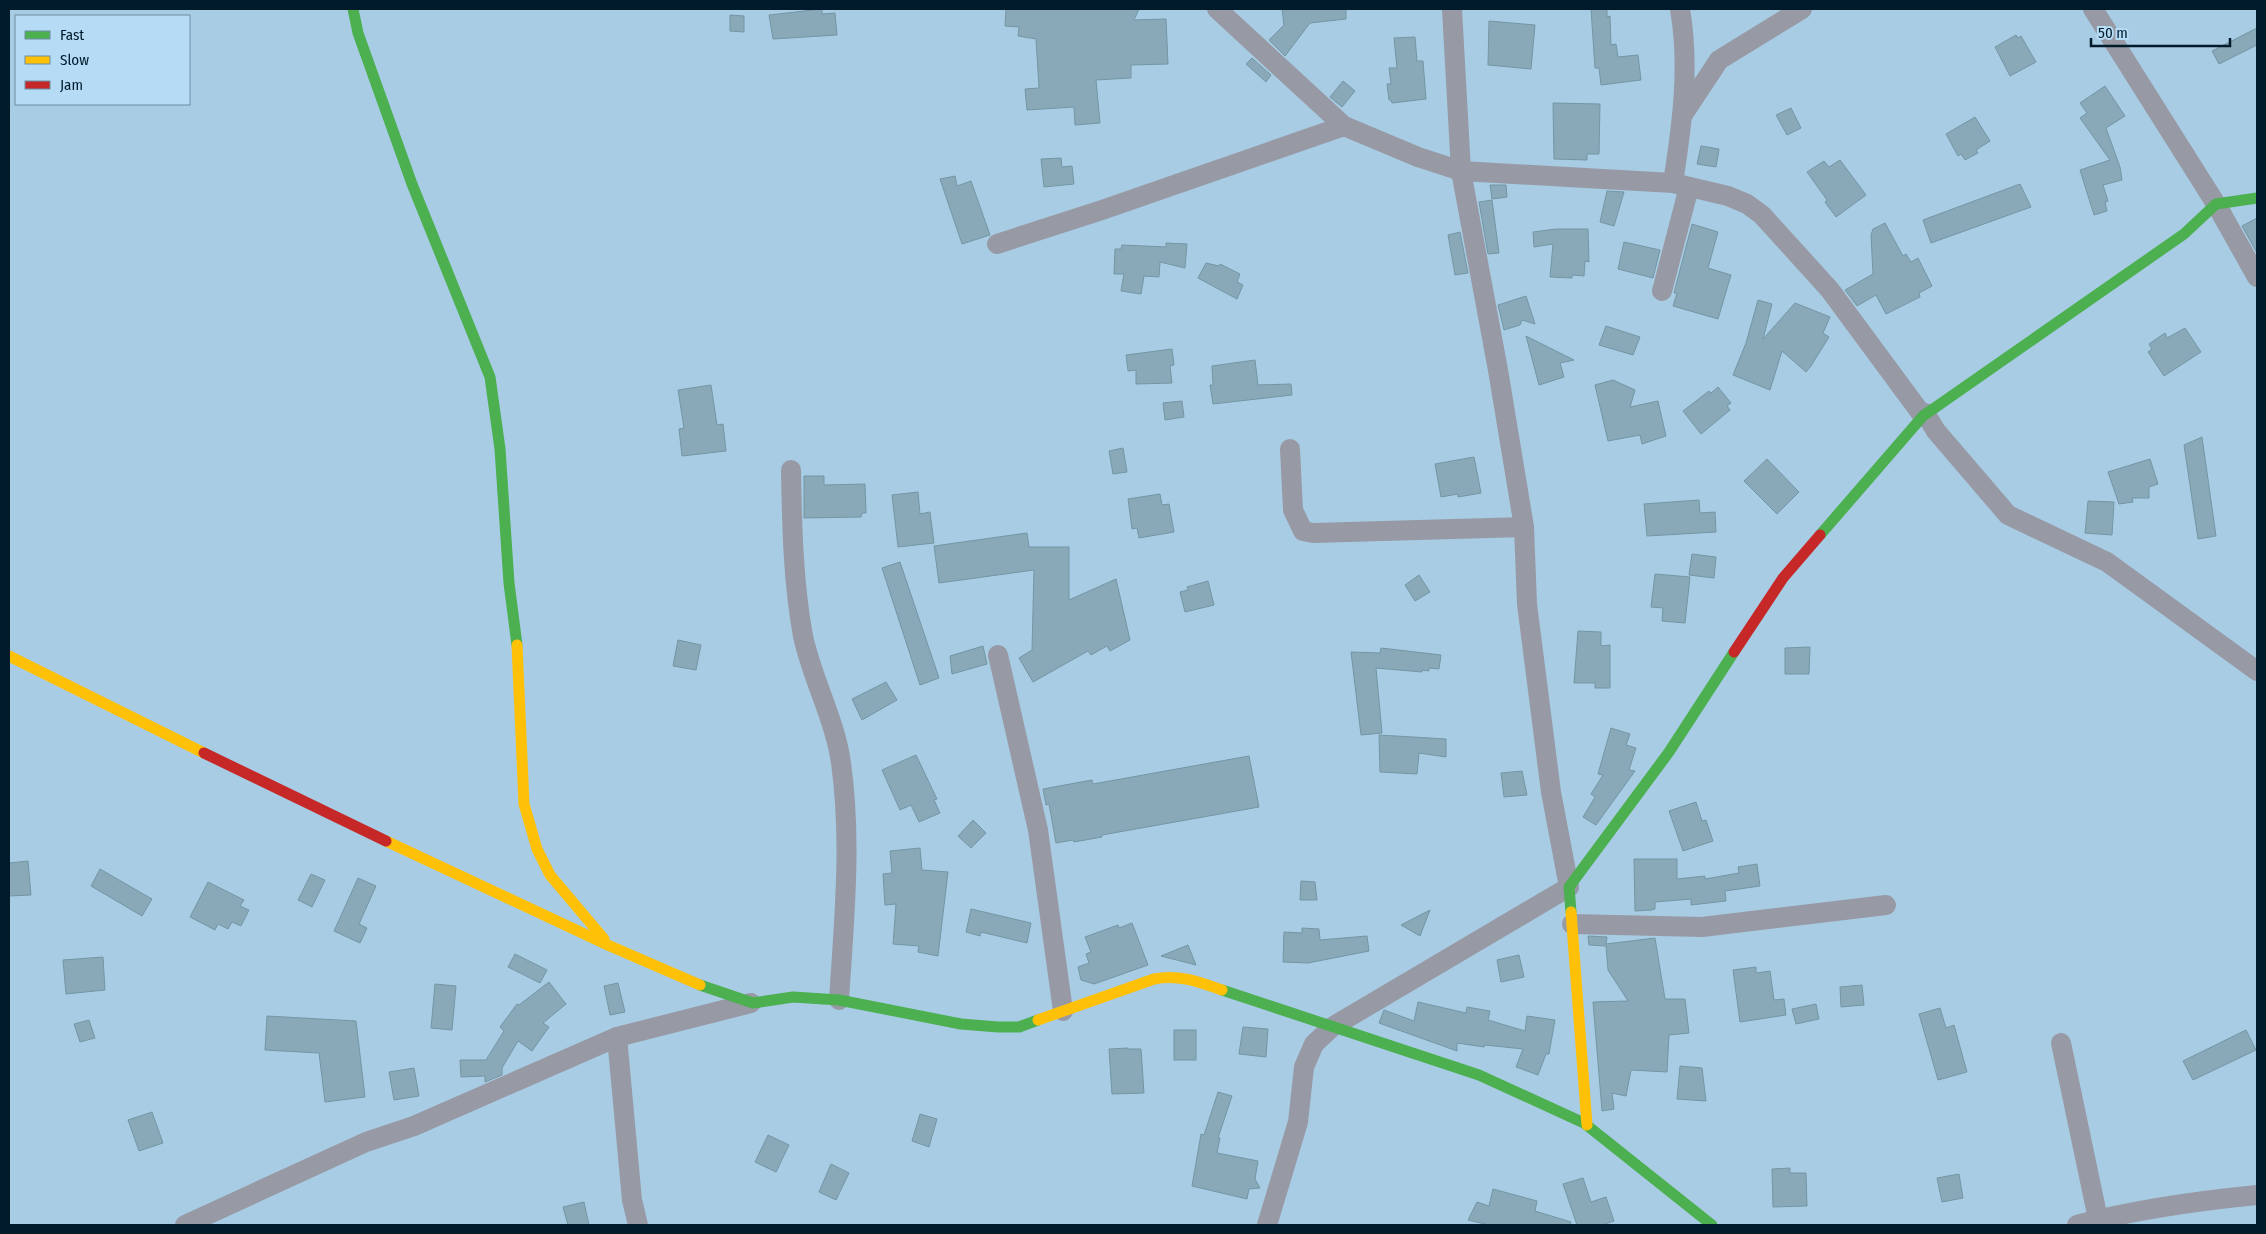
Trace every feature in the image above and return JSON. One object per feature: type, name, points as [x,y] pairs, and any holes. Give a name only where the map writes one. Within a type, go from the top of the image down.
[{"type":"street","points":[[353,9],[358,33],[412,184],[490,377],[500,449],[509,583],[516,637],[524,804],[537,848],[550,875],[610,946]]},
{"type":"street","points":[[1217,9],[1344,126],[1418,157],[1461,170],[1681,185],[1728,196],[1747,204],[1762,215],[1830,290],[1936,431],[2008,515],[2107,562],[2257,671]]},
{"type":"street","points":[[1452,9],[1461,170],[1498,370],[1524,526],[1527,604],[1551,792],[1569,887],[1585,1124]]},
{"type":"street","points":[[1662,292],[1681,185],[1684,113],[1684,33],[1680,9]]},
{"type":"street","points":[[1684,113],[1719,60],[1802,9]]},
{"type":"street","points":[[2094,9],[2216,204],[2257,278]]},
{"type":"street","points":[[996,244],[1102,210],[1344,126]]},
{"type":"street","points":[[1267,1225],[1298,1122],[1304,1068],[1314,1044],[1332,1027],[1569,887],[1669,752],[1783,578],[1924,414],[2184,234],[2216,204],[2257,198]]},
{"type":"street","points":[[1290,449],[1293,510],[1303,531],[1313,533],[1524,526]]},
{"type":"street","points":[[791,470],[793,564],[804,637],[841,760],[844,786],[847,861],[839,1000]]},
{"type":"street","points":[[998,655],[1038,830],[1063,1011]]},
{"type":"street","points":[[9,656],[292,797],[610,946],[725,995],[753,1002]]},
{"type":"street","points":[[1569,887],[1585,1124]]},
{"type":"street","points":[[1572,924],[1702,928],[1886,905]]},
{"type":"street","points":[[185,1225],[366,1142],[414,1126],[617,1037],[753,1002],[793,996],[839,1000],[961,1024],[1019,1027],[1154,979],[1169,976],[1185,978],[1479,1075],[1585,1124],[1717,1225]]},
{"type":"street","points":[[617,1037],[632,1200],[638,1225]]},
{"type":"street","points":[[2061,1043],[2098,1219]]},
{"type":"street","points":[[2077,1225],[2179,1203],[2257,1195]]},
{"type":"building","points":[[822,9],[822,14],[835,13],[837,35],[773,39],[769,15]]},
{"type":"building","points":[[1006,9],[1139,9],[1134,20],[1166,19],[1168,64],[1131,65],[1131,78],[1096,80],[1100,123],[1075,125],[1074,107],[1027,110],[1025,89],[1039,88],[1036,39],[1018,36],[1019,27],[1005,26]]},
{"type":"building","points":[[1282,9],[1346,9],[1346,19],[1310,23],[1285,56],[1269,40],[1284,25]]},
{"type":"building","points":[[1591,9],[1607,9],[1607,17],[1610,16],[1611,45],[1616,44],[1618,57],[1638,55],[1641,80],[1601,85],[1599,68],[1595,68]]},
{"type":"building","points":[[730,15],[744,16],[744,32],[730,31]]},
{"type":"building","points":[[1489,21],[1535,25],[1531,69],[1488,65]]},
{"type":"building","points":[[2257,28],[2257,45],[2219,64],[2212,51]]},
{"type":"building","points":[[2016,35],[2018,38],[2021,36],[2036,62],[2010,76],[1995,47]]},
{"type":"building","points":[[1415,37],[1417,61],[1423,61],[1426,99],[1392,103],[1389,100],[1387,84],[1391,84],[1389,68],[1397,68],[1394,38]]},
{"type":"building","points":[[1252,58],[1271,75],[1266,82],[1246,64]]},
{"type":"building","points":[[1343,81],[1355,91],[1342,107],[1330,97]]},
{"type":"building","points":[[2105,86],[2125,116],[2106,128],[2120,167],[2122,180],[2103,185],[2108,201],[2105,202],[2107,211],[2094,215],[2080,170],[2110,160],[2080,118],[2087,113],[2080,103]]},
{"type":"building","points":[[1553,103],[1600,104],[1599,154],[1587,154],[1587,160],[1554,159]]},
{"type":"building","points":[[1791,108],[1801,128],[1787,135],[1776,115]]},
{"type":"building","points":[[1975,117],[1990,141],[1976,150],[1978,153],[1965,160],[1961,154],[1958,156],[1946,134]]},
{"type":"building","points":[[1701,146],[1719,149],[1716,167],[1697,164]]},
{"type":"building","points":[[1061,158],[1062,167],[1072,166],[1074,184],[1044,187],[1041,159]]},
{"type":"building","points":[[1840,160],[1866,195],[1836,217],[1825,202],[1827,200],[1807,172],[1824,161],[1829,167]]},
{"type":"building","points":[[955,176],[957,186],[971,181],[990,235],[962,244],[940,179]]},
{"type":"building","points":[[2020,184],[2031,207],[1931,243],[1923,220]]},
{"type":"building","points":[[1490,185],[1506,185],[1507,197],[1492,199]]},
{"type":"building","points":[[1607,191],[1624,192],[1614,226],[1600,222]]},
{"type":"building","points":[[1492,200],[1499,253],[1488,254],[1479,202]]},
{"type":"building","points":[[2257,218],[2257,253],[2242,226]]},
{"type":"building","points":[[1885,223],[1903,256],[1906,254],[1911,262],[1918,258],[1932,286],[1919,293],[1920,297],[1886,314],[1876,295],[1857,306],[1845,290],[1873,274],[1871,235],[1873,229]]},
{"type":"building","points":[[1692,224],[1718,232],[1708,268],[1731,275],[1718,319],[1673,306],[1677,293],[1674,293]]},
{"type":"building","points":[[1556,229],[1588,229],[1589,262],[1585,261],[1584,276],[1572,275],[1572,278],[1550,277],[1553,244],[1534,247],[1533,232]]},
{"type":"building","points":[[1460,232],[1468,273],[1455,275],[1448,235]]},
{"type":"building","points":[[1624,242],[1660,250],[1653,278],[1618,269]]},
{"type":"building","points":[[1166,243],[1187,244],[1185,268],[1160,262],[1159,277],[1144,276],[1141,294],[1121,291],[1124,274],[1114,274],[1115,249],[1121,249],[1122,245],[1166,247]]},
{"type":"building","points":[[1206,263],[1219,266],[1220,264],[1240,274],[1237,282],[1243,285],[1237,299],[1198,278]]},
{"type":"building","points":[[1526,296],[1535,324],[1522,320],[1520,325],[1504,330],[1498,305]]},
{"type":"building","points":[[1758,300],[1772,304],[1763,339],[1795,303],[1830,317],[1823,333],[1829,337],[1811,366],[1806,372],[1782,351],[1770,390],[1733,375],[1746,343]]},
{"type":"building","points":[[1606,326],[1640,337],[1633,355],[1599,345]]},
{"type":"building","points":[[2185,328],[2201,352],[2164,376],[2148,352],[2152,349],[2149,344],[2165,333],[2167,338]]},
{"type":"building","points":[[1526,336],[1574,360],[1560,363],[1564,377],[1539,385]]},
{"type":"building","points":[[1172,349],[1174,365],[1170,366],[1172,383],[1136,384],[1136,370],[1128,371],[1126,355]]},
{"type":"building","points":[[1255,360],[1258,385],[1291,384],[1292,395],[1213,404],[1210,385],[1213,385],[1212,366]]},
{"type":"building","points":[[1613,380],[1635,390],[1630,407],[1658,401],[1666,436],[1642,444],[1640,435],[1608,441],[1595,385]]},
{"type":"building","points":[[711,385],[717,425],[723,424],[726,451],[682,456],[679,429],[684,428],[678,390]]},
{"type":"building","points":[[1718,387],[1731,403],[1727,406],[1730,410],[1701,434],[1683,411],[1709,391],[1711,393]]},
{"type":"building","points":[[1182,401],[1184,417],[1165,420],[1163,403]]},
{"type":"building","points":[[2202,437],[2216,536],[2198,539],[2184,445]]},
{"type":"building","points":[[1123,448],[1127,472],[1113,474],[1109,451]]},
{"type":"building","points":[[1474,457],[1481,493],[1458,497],[1458,494],[1441,497],[1435,464]]},
{"type":"building","points":[[1767,459],[1799,492],[1777,514],[1744,481]]},
{"type":"building","points":[[2150,459],[2158,484],[2149,487],[2149,498],[2132,498],[2133,502],[2119,504],[2108,472]]},
{"type":"building","points":[[804,476],[824,476],[824,485],[865,484],[866,513],[862,513],[861,517],[804,518]]},
{"type":"building","points":[[918,492],[920,514],[930,512],[934,543],[898,547],[892,495]]},
{"type":"building","points":[[1160,494],[1162,505],[1169,504],[1174,532],[1139,538],[1137,528],[1132,529],[1128,499]]},
{"type":"building","points":[[1699,500],[1700,513],[1715,512],[1716,532],[1647,536],[1644,504]]},
{"type":"building","points":[[2088,501],[2114,502],[2112,535],[2085,533]]},
{"type":"building","points":[[1027,533],[1029,547],[1069,547],[1069,600],[1116,579],[1130,640],[1110,651],[1107,646],[1091,655],[1088,651],[1033,682],[1019,658],[1032,650],[1034,570],[939,583],[934,546]]},
{"type":"building","points":[[1692,554],[1716,557],[1714,578],[1689,575]]},
{"type":"building","points":[[900,562],[939,678],[920,685],[882,568]]},
{"type":"building","points":[[1655,574],[1690,577],[1685,623],[1662,621],[1663,608],[1651,607]]},
{"type":"building","points":[[1419,575],[1430,592],[1415,601],[1405,585]]},
{"type":"building","points":[[1208,581],[1214,605],[1185,612],[1180,592],[1188,590],[1187,587]]},
{"type":"building","points":[[1578,631],[1601,632],[1601,646],[1610,645],[1610,688],[1595,688],[1595,683],[1574,683]]},
{"type":"building","points":[[678,640],[701,645],[696,670],[673,666]]},
{"type":"building","points":[[983,646],[987,664],[952,674],[950,656]]},
{"type":"building","points":[[1810,647],[1809,674],[1785,674],[1785,648]]},
{"type":"building","points":[[1381,648],[1441,655],[1439,669],[1429,668],[1429,671],[1422,670],[1422,672],[1376,668],[1382,733],[1361,735],[1351,652],[1380,653]]},
{"type":"building","points":[[886,682],[897,700],[862,720],[852,699]]},
{"type":"building","points":[[1611,728],[1630,734],[1626,745],[1636,748],[1629,770],[1635,771],[1596,825],[1583,817],[1595,797],[1591,794],[1603,775],[1598,774]]},
{"type":"building","points":[[1379,735],[1446,739],[1446,757],[1419,753],[1417,774],[1380,772]]},
{"type":"building","points":[[916,755],[937,799],[934,800],[940,813],[919,822],[911,805],[900,810],[882,770]]},
{"type":"building","points":[[1249,756],[1259,807],[1102,835],[1102,837],[1074,842],[1073,840],[1056,843],[1049,804],[1046,805],[1043,789],[1092,780],[1093,784]]},
{"type":"building","points":[[1522,771],[1527,795],[1504,797],[1501,773]]},
{"type":"building","points":[[1696,802],[1702,821],[1706,820],[1713,841],[1683,851],[1669,811]]},
{"type":"building","points":[[973,820],[986,833],[971,848],[958,836]]},
{"type":"building","points":[[920,848],[922,870],[948,872],[938,956],[918,952],[919,946],[893,944],[896,904],[885,905],[883,874],[892,873],[890,851]]},
{"type":"building","points":[[1634,859],[1677,859],[1677,879],[1705,876],[1705,879],[1739,873],[1738,867],[1757,864],[1760,886],[1725,891],[1726,901],[1691,905],[1691,899],[1655,902],[1655,909],[1635,911]]},
{"type":"building","points":[[28,861],[31,895],[9,896],[9,863]]},
{"type":"building","points":[[100,869],[152,899],[142,916],[91,886]]},
{"type":"building","points":[[311,874],[325,880],[312,907],[298,900]]},
{"type":"building","points":[[358,878],[376,886],[359,924],[367,928],[360,943],[334,931]]},
{"type":"building","points":[[1301,881],[1315,882],[1317,900],[1300,900]]},
{"type":"building","points":[[208,882],[244,900],[240,906],[249,910],[241,926],[232,922],[228,929],[218,924],[215,930],[190,917]]},
{"type":"building","points":[[971,909],[1031,923],[1027,943],[981,932],[980,936],[966,932]]},
{"type":"building","points":[[1430,910],[1420,936],[1401,925]]},
{"type":"building","points":[[1132,923],[1148,965],[1094,984],[1081,980],[1078,967],[1089,963],[1086,954],[1091,952],[1085,937],[1118,925],[1119,928]]},
{"type":"building","points":[[1302,928],[1319,929],[1320,940],[1367,936],[1369,951],[1308,963],[1283,962],[1284,932],[1302,933]]},
{"type":"building","points":[[1588,936],[1607,937],[1606,944],[1655,938],[1665,999],[1685,999],[1689,1033],[1669,1035],[1667,1072],[1631,1070],[1626,1096],[1612,1093],[1614,1109],[1602,1111],[1593,1002],[1628,1001],[1608,970],[1606,946],[1589,945]]},
{"type":"building","points":[[1188,945],[1196,965],[1161,956]]},
{"type":"building","points":[[515,954],[547,970],[540,983],[508,967]]},
{"type":"building","points":[[1519,955],[1524,977],[1501,982],[1497,960]]},
{"type":"building","points":[[103,957],[105,990],[66,994],[63,960]]},
{"type":"building","points":[[1756,967],[1756,973],[1770,971],[1774,1000],[1784,999],[1786,1015],[1740,1022],[1733,970]]},
{"type":"building","points":[[549,982],[566,1004],[543,1023],[549,1027],[532,1051],[518,1041],[502,1068],[502,1075],[485,1082],[485,1076],[461,1077],[460,1060],[486,1060],[504,1031],[500,1027],[517,1004],[519,1005]]},
{"type":"building","points":[[618,983],[625,1012],[610,1015],[604,986]]},
{"type":"building","points":[[435,984],[456,986],[452,1030],[431,1028]]},
{"type":"building","points":[[1862,985],[1864,1005],[1841,1007],[1840,987]]},
{"type":"building","points":[[1418,1002],[1466,1013],[1467,1007],[1490,1011],[1488,1020],[1525,1031],[1527,1016],[1555,1020],[1549,1054],[1546,1054],[1538,1075],[1516,1067],[1523,1049],[1485,1045],[1484,1047],[1457,1043],[1457,1051],[1379,1023],[1384,1010],[1414,1021]]},
{"type":"building","points":[[1816,1004],[1819,1019],[1796,1024],[1792,1009]]},
{"type":"building","points":[[1940,1008],[1946,1028],[1954,1025],[1967,1072],[1938,1080],[1919,1014]]},
{"type":"building","points":[[267,1016],[356,1021],[365,1097],[325,1102],[319,1053],[265,1050]]},
{"type":"building","points":[[89,1020],[95,1038],[80,1042],[74,1024]]},
{"type":"building","points":[[1243,1027],[1268,1029],[1266,1057],[1239,1054]]},
{"type":"building","points":[[1174,1030],[1196,1030],[1196,1060],[1174,1060]]},
{"type":"building","points":[[2246,1030],[2256,1050],[2193,1080],[2183,1061]]},
{"type":"building","points":[[1109,1049],[1141,1049],[1144,1093],[1112,1094]]},
{"type":"building","points":[[1680,1066],[1702,1068],[1706,1101],[1677,1099]]},
{"type":"building","points":[[414,1068],[419,1096],[394,1100],[389,1072]]},
{"type":"building","points":[[1218,1092],[1232,1096],[1218,1138],[1220,1138],[1217,1153],[1258,1161],[1255,1179],[1260,1188],[1249,1189],[1247,1199],[1192,1186],[1201,1134],[1204,1135]]},
{"type":"building","points":[[152,1112],[163,1143],[139,1151],[128,1120]]},
{"type":"building","points":[[920,1114],[937,1119],[929,1147],[912,1141]]},
{"type":"building","points":[[768,1135],[789,1145],[776,1172],[755,1162]]},
{"type":"building","points":[[831,1164],[849,1173],[836,1200],[819,1192]]},
{"type":"building","points":[[1790,1168],[1790,1173],[1806,1173],[1807,1206],[1773,1207],[1772,1169]]},
{"type":"building","points":[[1959,1174],[1963,1198],[1942,1202],[1937,1178]]},
{"type":"building","points":[[1583,1178],[1591,1202],[1606,1197],[1614,1221],[1602,1225],[1577,1225],[1563,1184]]},
{"type":"building","points":[[1493,1189],[1537,1201],[1535,1211],[1571,1222],[1570,1225],[1489,1225],[1468,1220],[1477,1202],[1489,1206]]},
{"type":"building","points":[[584,1202],[589,1225],[568,1225],[563,1207]]},
{"type":"traffic: fast","points":[[353,9],[358,33],[412,184],[490,377],[500,449],[509,583],[517,645]]},
{"type":"traffic: fast","points":[[1820,535],[1923,416],[2184,234],[2216,204],[2257,198]]},
{"type":"traffic: fast","points":[[1571,912],[1569,887],[1669,752],[1734,652]]},
{"type":"traffic: fast","points":[[700,985],[753,1003],[793,997],[839,1000],[961,1024],[998,1027],[1019,1027],[1038,1020]]},
{"type":"traffic: fast","points":[[1222,990],[1479,1075],[1584,1123],[1712,1225]]},
{"type":"traffic: slow","points":[[517,645],[524,804],[537,849],[550,875],[604,939]]},
{"type":"traffic: slow","points":[[9,656],[204,753]]},
{"type":"traffic: slow","points":[[386,841],[610,946],[700,985]]},
{"type":"traffic: slow","points":[[1571,912],[1587,1125]]},
{"type":"traffic: slow","points":[[1038,1020],[1154,979],[1180,978],[1222,990]]},
{"type":"traffic: jam","points":[[1734,652],[1783,578],[1820,535]]},
{"type":"traffic: jam","points":[[204,753],[386,841]]}]
